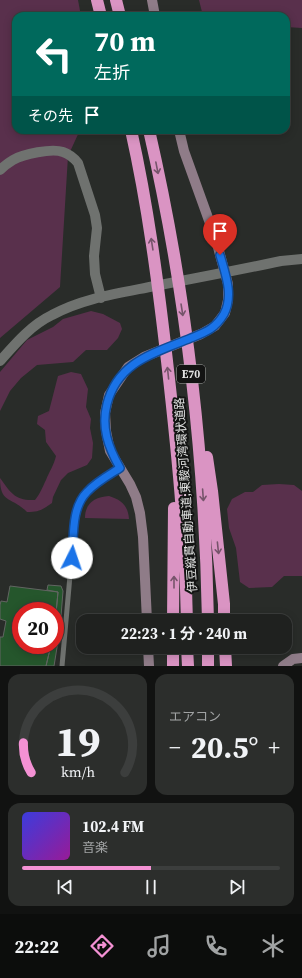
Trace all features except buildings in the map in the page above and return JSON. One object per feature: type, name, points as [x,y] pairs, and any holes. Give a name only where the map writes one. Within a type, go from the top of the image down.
[{"type":"highway","points":[[96,0],[100,12]]},
{"type":"highway","points":[[116,0],[119,12]]},
{"type":"highway","name":"伊豆縦貫自動車道;東駿河湾環状道路","points":[[132,134],[153,245],[174,427],[184,546],[187,614]]},
{"type":"highway","name":"伊豆縦貫自動車道;東駿河湾環状道路","points":[[150,134],[173,250],[190,357],[206,550],[208,614]]},
{"type":"highway","points":[[190,357],[212,491],[224,614]]},
{"type":"highway","points":[[173,614],[174,427]]},
{"type":"highway","points":[[173,654],[173,666]]},
{"type":"highway","points":[[187,654],[188,666]]},
{"type":"highway","points":[[208,654],[208,666]]},
{"type":"highway","points":[[225,654],[226,666]]},
{"type":"street","points":[[152,0],[154,12]]},
{"type":"street","points":[[147,614],[143,537],[140,513],[136,497],[110,451],[106,431],[105,413],[109,395],[128,367],[144,357],[201,334],[215,326],[225,312],[228,300],[228,284],[216,240],[184,151],[180,134]]},
{"type":"street","points":[[0,170],[14,159],[50,150],[62,151],[73,157],[78,163],[95,214],[97,228],[94,256],[95,274],[101,298]]},
{"type":"street","points":[[0,361],[33,327],[51,315],[75,304],[117,294],[281,261],[302,259]]},
{"type":"street","points":[[148,654],[149,666]]},
{"type":"street","points":[[283,666],[292,659],[302,658]]},
{"type":"lane","points":[[62,666],[75,519],[78,505],[87,492],[101,480],[120,468]]},
{"type":"shaded area","points":[[0,0],[78,0],[80,12],[12,12],[12,134],[78,134],[68,156],[60,287],[0,338]]},
{"type":"shaded area","points":[[199,0],[302,0],[302,28],[290,27],[290,12],[202,12]]},
{"type":"shaded area","points":[[91,311],[103,314],[120,323],[122,329],[118,338],[107,350],[86,350],[73,362],[37,365],[21,378],[10,391],[0,411],[0,372],[27,340],[53,327],[63,319]]},
{"type":"shaded area","points":[[71,372],[81,374],[88,389],[86,407],[91,419],[90,428],[93,443],[92,458],[87,465],[68,473],[61,480],[53,497],[52,503],[35,512],[27,512],[4,496],[0,478],[14,495],[23,499],[35,500],[56,456],[46,442],[45,430],[37,424],[38,416],[49,411],[58,376]]},
{"type":"shaded area","points":[[262,485],[294,485],[302,491],[302,576],[284,576],[272,587],[249,588],[240,582],[236,548],[229,528],[227,509],[232,499],[245,492],[253,492]]},
{"type":"shaded area","points":[[109,496],[124,504],[129,519],[85,518],[87,508],[95,499]]},
{"type":"route","points":[[72,558],[75,519],[78,505],[87,492],[101,480],[120,468],[110,451],[106,431],[105,413],[109,395],[128,367],[144,357],[201,334],[215,326],[225,312],[228,300],[228,284],[220,255]]}]
